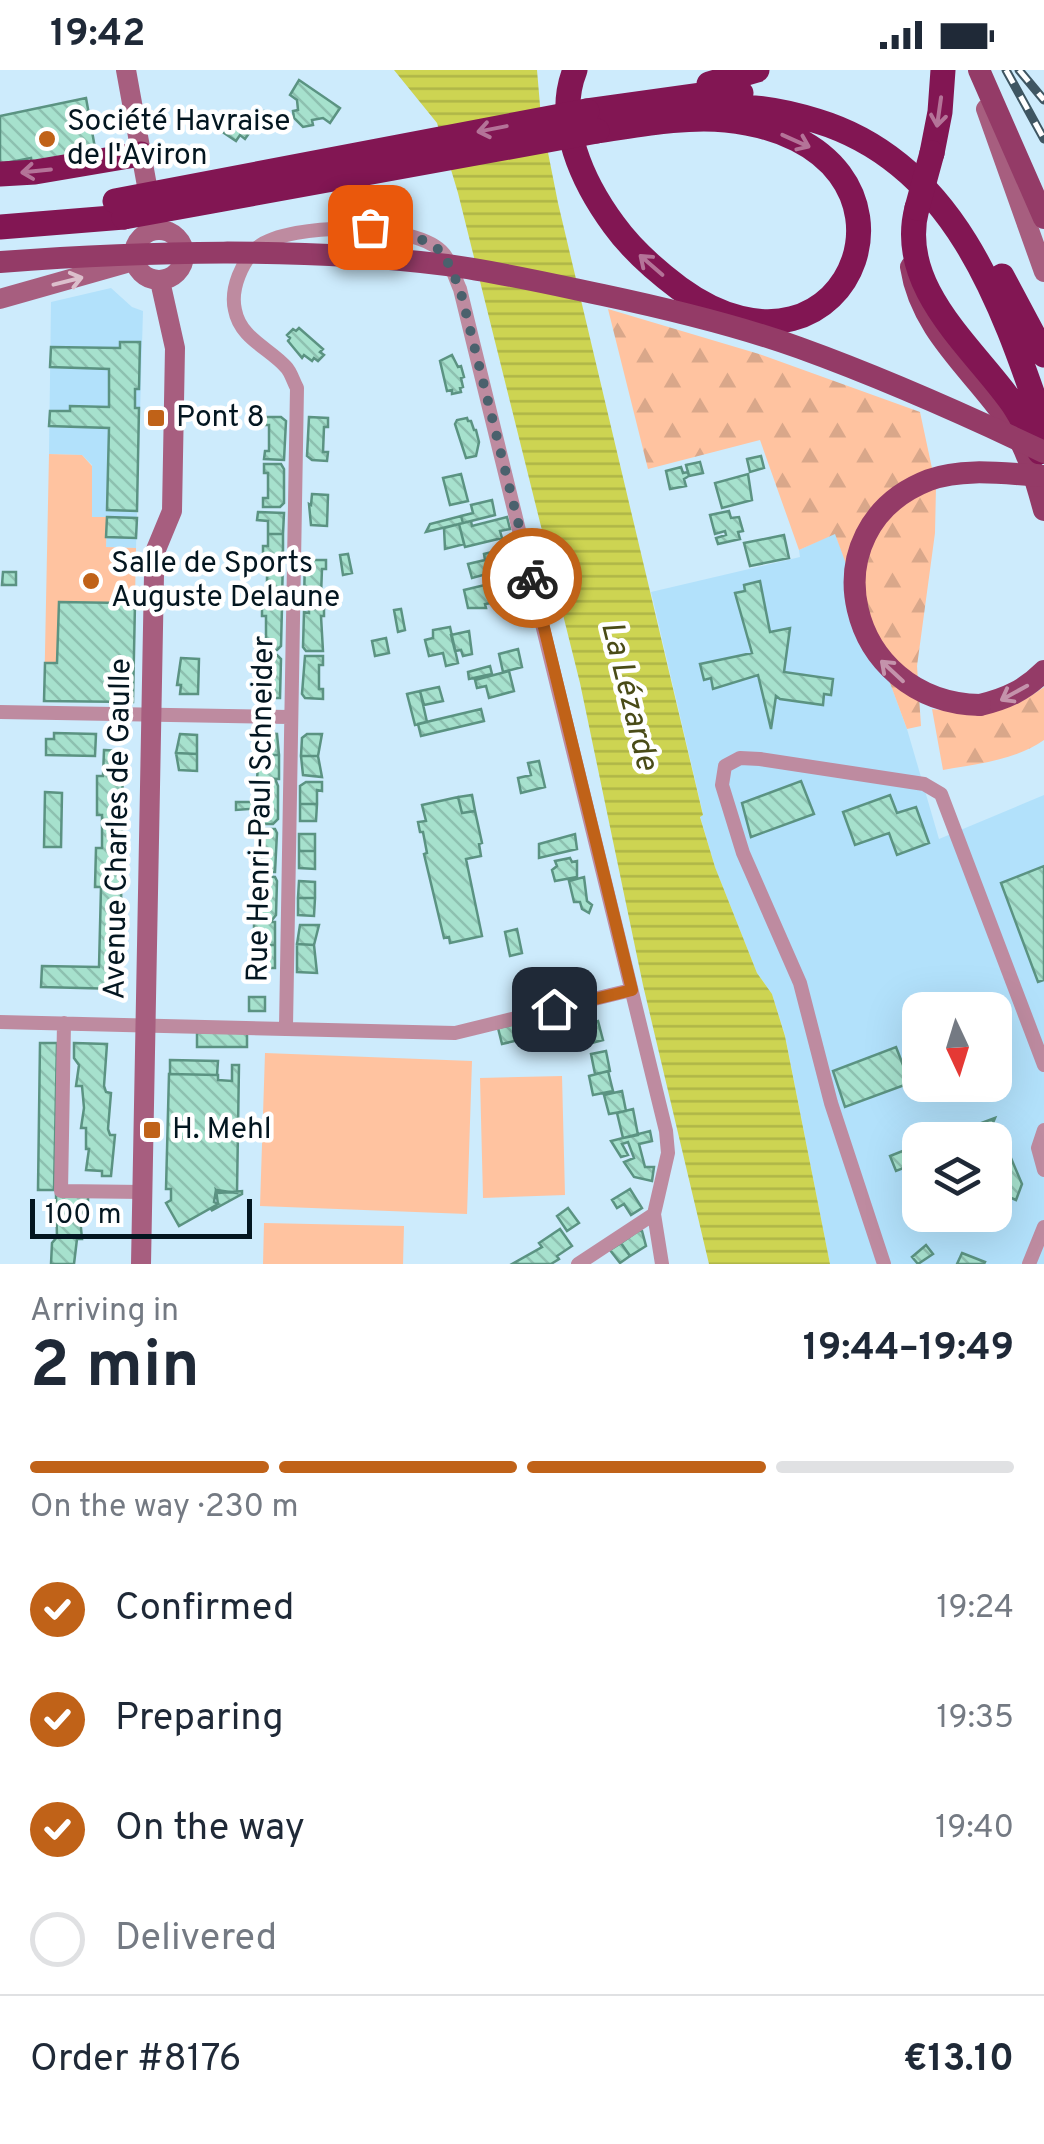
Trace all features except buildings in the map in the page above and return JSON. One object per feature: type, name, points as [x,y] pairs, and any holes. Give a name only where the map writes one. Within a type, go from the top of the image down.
[{"type":"highway","points":[[575,70],[567,106],[570,127],[576,154],[594,194],[627,242],[684,291],[731,318],[780,322],[815,310],[850,271],[859,238],[854,199],[831,162],[804,144],[753,126],[721,120],[592,121]]},
{"type":"highway","points":[[592,121],[757,70]]},
{"type":"highway","points":[[943,70],[940,112],[915,216],[919,267],[950,328],[1011,402],[1044,461]]},
{"type":"highway","points":[[0,227],[120,209],[592,121],[708,94],[747,93],[793,101],[868,128],[923,166],[950,195],[980,238],[1044,354]]},
{"type":"highway","points":[[592,121],[743,106],[784,111],[831,126],[896,160],[942,206],[971,248],[1014,340],[1044,426]]},
{"type":"highway","points":[[0,174],[141,154]]},
{"type":"highway","points":[[0,216],[120,209]]},
{"type":"main road","points":[[976,70],[1044,218]]},
{"type":"main road","points":[[915,216],[910,263],[919,303],[1016,432],[1044,510]]},
{"type":"main road","points":[[0,262],[175,255],[361,257],[516,276],[670,309],[798,347],[912,392],[1044,452]]},
{"type":"main road","points":[[1044,476],[973,473],[932,479],[886,508],[870,530],[856,563],[854,598],[866,634],[882,664],[906,684],[934,699],[956,705],[1002,700],[1024,689],[1044,671]]},
{"type":"street","points":[[126,70],[155,230]]},
{"type":"street","points":[[976,70],[1044,272]]},
{"type":"street","name":"Rue Henri-Paul Schneider","points":[[286,1027],[296,388],[287,368],[240,325],[234,310],[234,292],[242,267],[260,245],[301,233],[370,227],[419,238],[443,252],[465,308],[666,1131],[668,1153],[654,1214]]},
{"type":"street","points":[[155,230],[175,236],[185,256],[180,270],[168,279],[141,273],[134,261],[138,241],[155,230]]},
{"type":"street","points":[[0,299],[134,261]]},
{"type":"street","name":"Avenue Charles de Gaulle","points":[[141,1264],[155,552],[172,511],[174,348],[160,280]]},
{"type":"street","points":[[0,712],[290,717]]},
{"type":"street","points":[[884,1264],[831,1103],[800,983],[742,853],[722,785],[725,766],[740,758],[753,759],[924,784],[940,794],[1044,1066]]},
{"type":"street","points":[[0,1022],[455,1032],[632,990]]},
{"type":"street","points":[[64,1023],[61,1191],[143,1192]]},
{"type":"street","points":[[1044,1130],[1038,1148],[1044,1170]]},
{"type":"street","points":[[578,1264],[654,1214],[662,1264]]},
{"type":"street","points":[[1029,1264],[1044,1227]]},
{"type":"shaded area","points":[[111,288],[132,307],[143,311],[136,548],[106,547],[107,518],[92,517],[92,465],[82,455],[49,454],[51,302]]},
{"type":"shaded area","points":[[835,533],[907,729],[939,839],[1044,795],[1044,1264],[830,1264],[785,1035],[772,994],[757,973],[715,867],[700,816],[703,814],[651,592],[800,557],[799,550]]},
{"type":"green space","points":[[608,309],[759,354],[920,412],[936,487],[935,533],[917,666],[921,726],[907,729],[835,534],[799,550],[760,440],[648,469]]},
{"type":"green space","name":"Salle de Sports Auguste Delaune","points":[[49,454],[82,455],[92,466],[92,517],[107,517],[106,547],[136,548],[133,702],[44,701]]},
{"type":"green space","points":[[1044,687],[1044,740],[1009,757],[943,770],[932,709],[991,712],[1015,704]]},
{"type":"green space","points":[[265,1053],[472,1061],[467,1214],[260,1206]]},
{"type":"green space","points":[[562,1076],[565,1195],[483,1198],[480,1078]]},
{"type":"green space","points":[[264,1223],[404,1226],[403,1264],[263,1264]]},
{"type":"water","name":"La Lézarde","points":[[394,70],[537,70],[541,117],[558,203],[703,815],[700,817],[715,867],[757,973],[772,994],[785,1036],[830,1264],[709,1264],[643,985],[580,683],[458,193],[437,123]]},
{"type":"railway","points":[[1006,70],[1044,139]]},
{"type":"railway","points":[[1019,70],[1044,100]]},
{"type":"way so far","points":[[370,227],[419,238],[443,252],[460,289],[532,578]]},
{"type":"place","name":"Société Havraise de l'Aviron","points":[[47,139]]},
{"type":"place","name":"Pont 8","points":[[156,418]]},
{"type":"place","name":"Salle de Sports Auguste Delaune","points":[[91,581]]},
{"type":"place","name":"H. Mehl","points":[[152,1130]]},
{"type":"route","points":[[532,578],[632,990],[554,1009]]}]
